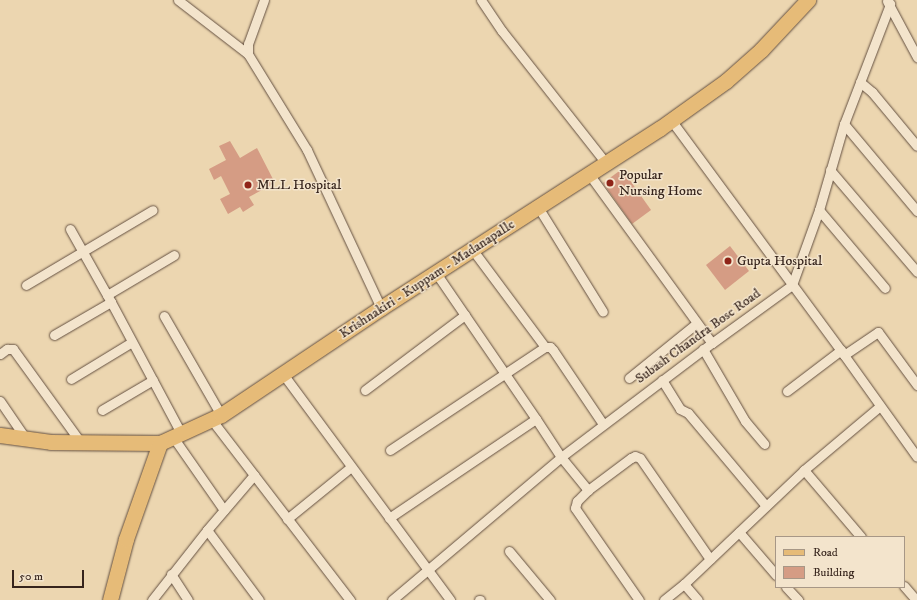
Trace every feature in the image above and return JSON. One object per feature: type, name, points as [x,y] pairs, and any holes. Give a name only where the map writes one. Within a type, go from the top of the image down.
[{"type":"main road","name":"Krishnakiri - Kuppam - Madanapalle","points":[[0,435],[52,442],[81,443],[171,438],[216,417],[671,120],[726,81],[761,50],[808,0]]},
{"type":"main road","points":[[110,600],[126,539],[171,438]]},
{"type":"street","points":[[178,0],[248,54],[307,150],[381,308]]},
{"type":"street","points":[[248,54],[248,44],[264,0]]},
{"type":"street","points":[[480,0],[502,31],[606,163]]},
{"type":"street","points":[[792,285],[819,210],[844,124],[888,2]]},
{"type":"street","points":[[888,2],[917,57]]},
{"type":"street","points":[[860,82],[872,92],[917,146]]},
{"type":"street","points":[[671,120],[843,352],[917,457]]},
{"type":"street","points":[[844,124],[917,211]]},
{"type":"street","points":[[830,170],[917,272]]},
{"type":"street","points":[[589,174],[712,343]]},
{"type":"street","points":[[538,207],[603,312]]},
{"type":"street","points":[[26,285],[153,210]]},
{"type":"street","points":[[819,210],[885,288]]},
{"type":"street","points":[[70,229],[153,380],[171,438],[224,510]]},
{"type":"street","points":[[472,249],[545,347]]},
{"type":"street","points":[[54,335],[174,255]]},
{"type":"street","points":[[436,273],[561,456],[588,490]]},
{"type":"street","name":"Subash Chandra Bose Road","points":[[392,600],[428,571],[561,456],[703,349],[792,285]]},
{"type":"street","points":[[365,390],[465,315]]},
{"type":"street","points":[[164,316],[216,417],[254,475],[350,600]]},
{"type":"street","points":[[629,378],[697,323]]},
{"type":"street","points":[[787,392],[843,352],[878,332],[917,385]]},
{"type":"street","points":[[71,379],[132,342]]},
{"type":"street","points":[[390,450],[545,347],[550,347],[553,350],[603,424]]},
{"type":"street","points":[[0,354],[7,349],[13,349],[81,443]]},
{"type":"street","points":[[703,349],[745,421],[764,444]]},
{"type":"street","points":[[283,374],[450,600]]},
{"type":"street","points":[[102,410],[153,380]]},
{"type":"street","points":[[662,380],[680,409],[688,413],[766,506]]},
{"type":"street","points":[[0,401],[26,439]]},
{"type":"street","points":[[664,600],[684,584],[804,470],[880,406]]},
{"type":"street","points":[[389,518],[536,419]]},
{"type":"street","points":[[639,600],[575,508],[576,501],[588,490],[631,458],[636,456],[640,458],[710,559]]},
{"type":"street","points":[[287,519],[351,467]]},
{"type":"street","points":[[804,470],[860,536]]},
{"type":"street","points":[[152,600],[171,574],[254,475]]},
{"type":"street","points":[[207,530],[259,600]]},
{"type":"street","points":[[739,532],[775,574]]},
{"type":"street","points":[[510,550],[550,600]]},
{"type":"street","points":[[171,574],[188,600]]},
{"type":"street","points":[[684,584],[698,600]]},
{"type":"street","points":[[905,587],[916,600]]},
{"type":"street","points":[[787,588],[798,600]]},
{"type":"building","points":[[230,141],[240,158],[257,148],[275,183],[249,197],[254,205],[243,212],[240,207],[228,214],[220,199],[230,194],[221,176],[214,180],[209,169],[226,160],[219,146]]},
{"type":"building","points":[[622,169],[651,210],[632,224],[603,183]]},
{"type":"building","points":[[730,246],[749,271],[725,290],[706,265]]},
{"type":"place","name":"Popular Nursing Home","points":[[610,183]]},
{"type":"place","name":"MLL Hospital","points":[[248,185]]},
{"type":"place","name":"Gupta Hospital","points":[[728,261]]}]
